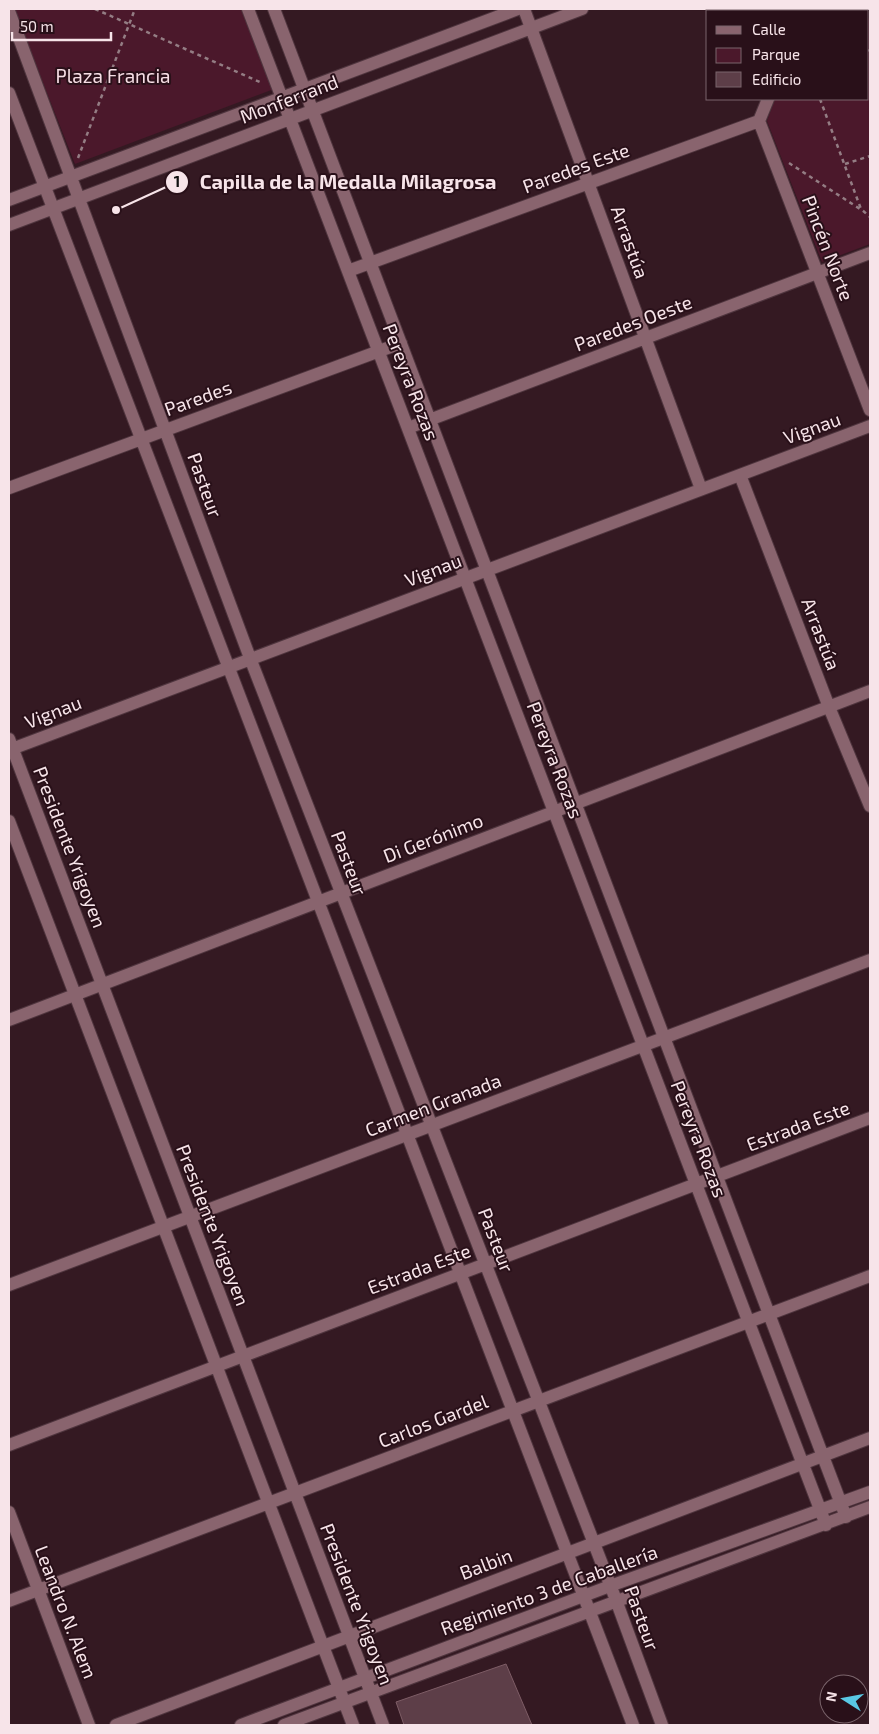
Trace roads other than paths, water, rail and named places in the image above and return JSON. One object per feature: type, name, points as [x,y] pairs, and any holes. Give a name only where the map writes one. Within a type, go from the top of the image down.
[{"type":"street","name":"Pereyra Rozas","points":[[248,9],[826,1525]]},
{"type":"street","name":"Pereyra Rozas","points":[[274,9],[846,1516]]},
{"type":"street","name":"Monferrand","points":[[9,200],[518,9]]},
{"type":"street","name":"Arrastúa","points":[[524,9],[702,489]]},
{"type":"street","name":"Monferrand","points":[[9,225],[531,28],[555,14],[582,9]]},
{"type":"street","name":"Pasteur","points":[[9,11],[250,658],[594,1543],[662,1725]]},
{"type":"street","points":[[9,93],[227,666],[591,1610],[633,1725]]},
{"type":"street","points":[[759,121],[768,100]]},
{"type":"street","name":"Paredes Este","points":[[348,271],[759,121]]},
{"type":"street","name":"Pincén Norte","points":[[759,121],[870,410]]},
{"type":"street","name":"Paredes Oeste","points":[[408,428],[870,253]]},
{"type":"street","name":"Paredes","points":[[9,488],[401,344]]},
{"type":"street","name":"Vignau","points":[[10,746],[870,426]]},
{"type":"street","name":"Arrastúa","points":[[740,475],[829,707],[870,806]]},
{"type":"street","name":"Di Gerónimo","points":[[9,1020],[870,691]]},
{"type":"street","name":"Presidente Yrigoyen","points":[[10,746],[383,1725]]},
{"type":"street","points":[[9,821],[353,1725]]},
{"type":"street","name":"Carmen Granada","points":[[9,1285],[870,960]]},
{"type":"street","name":"Estrada Este","points":[[9,1445],[870,1118]]},
{"type":"street","name":"Carlos Gardel","points":[[9,1601],[870,1276]]},
{"type":"street","name":"Balbin","points":[[116,1725],[870,1438]]},
{"type":"street","name":"Regimiento 3 de Caballería","points":[[242,1725],[610,1586],[870,1492]]},
{"type":"street","name":"Regimiento 3 de Caballería","points":[[284,1725],[616,1600],[826,1525],[870,1507]]},
{"type":"street","name":"Leandro N. Alem","points":[[9,1512],[89,1725]]},
{"type":"place","name":"Capilla de la Medalla Milagrosa","points":[[116,210]]},
{"type":"park label","name":"Plaza Francia","points":[[113,76]]}]
